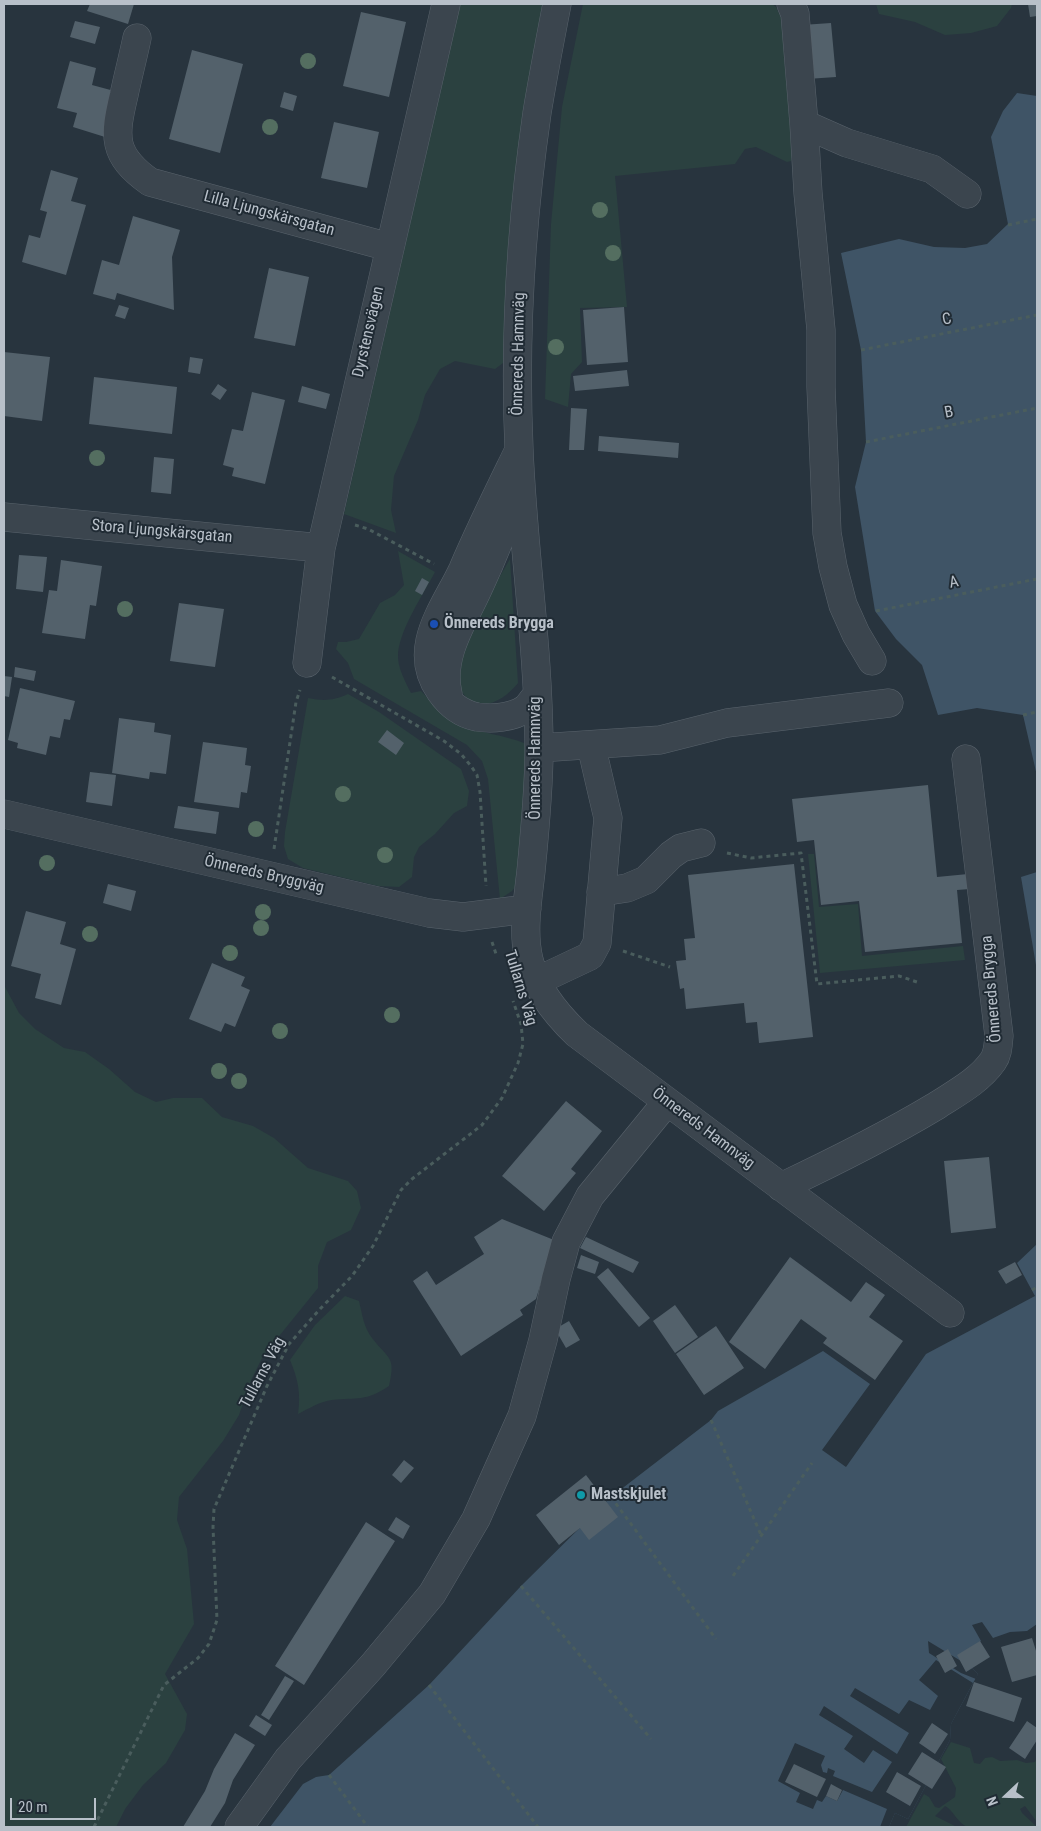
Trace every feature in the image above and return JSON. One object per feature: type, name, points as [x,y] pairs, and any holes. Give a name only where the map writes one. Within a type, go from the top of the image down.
[{"type":"street","name":"Dyrstensvägen","points":[[307,663],[321,548],[327,518],[446,4]]},
{"type":"street","name":"Önnereds Hamnväg","points":[[557,4],[537,114],[526,200],[517,364],[519,451],[537,695],[539,748],[536,820],[527,909],[526,936],[529,960],[537,981],[550,1004],[562,1020],[572,1029],[666,1102],[950,1313]]},
{"type":"street","points":[[791,4],[795,14],[808,193],[821,330],[821,386],[827,533],[833,567],[843,604],[856,634],[872,660]]},
{"type":"street","name":"Lilla Ljungskärsgatan","points":[[137,38],[117,123],[118,140],[123,154],[133,169],[150,182],[389,247]]},
{"type":"street","points":[[804,124],[847,142],[932,169],[967,194]]},
{"type":"street","points":[[519,451],[459,577],[434,624],[429,650],[429,667],[434,683],[450,703],[462,712],[476,716],[506,717],[525,709],[537,695]]},
{"type":"street","points":[[450,703],[445,683],[453,640],[479,588],[498,541],[519,451]]},
{"type":"street","name":"Stora Ljungskärsgatan","points":[[4,517],[321,548]]},
{"type":"street","points":[[539,748],[660,740],[727,723],[889,703]]},
{"type":"street","points":[[537,981],[590,956],[597,943],[608,818],[591,745]]},
{"type":"street","name":"Önnereds Brygga","points":[[781,1187],[908,1122],[963,1089],[979,1077],[994,1060],[998,1049],[999,1036],[966,759]]},
{"type":"street","name":"Önnereds Bryggväg","points":[[4,814],[429,913],[463,917],[527,909]]},
{"type":"street","points":[[601,892],[627,888],[646,880],[671,855],[681,848],[701,843]]},
{"type":"street","points":[[239,1827],[288,1758],[373,1665],[432,1594],[476,1519],[522,1416],[543,1340],[566,1242],[590,1196],[666,1102]]},
{"type":"path","points":[[1008,225],[1037,219]]},
{"type":"path","name":"C","points":[[861,350],[1037,315]]},
{"type":"path","name":"B","points":[[866,442],[1037,408]]},
{"type":"path","points":[[327,518],[368,529],[459,577]]},
{"type":"path","name":"A","points":[[875,611],[1037,579]]},
{"type":"path","points":[[270,877],[296,702],[307,663]]},
{"type":"path","name":"Tullarns Väg","points":[[307,663],[444,741],[461,754],[472,766],[477,775],[480,792],[488,915],[492,940],[500,964]]},
{"type":"path","points":[[1023,715],[1037,712]]},
{"type":"path","points":[[701,843],[733,856],[751,858],[801,853],[816,984],[899,976],[917,982]]},
{"type":"path","points":[[597,943],[670,968]]},
{"type":"path","name":"Tullarns Väg","points":[[94,1827],[164,1685],[198,1658],[209,1644],[217,1620],[214,1510],[267,1386],[289,1344],[352,1276],[373,1246],[401,1190],[412,1179],[482,1125],[502,1098],[518,1063],[523,1044],[521,1024],[511,998]]},
{"type":"path","points":[[1032,1290],[1037,1287]]},
{"type":"path","points":[[711,1420],[761,1536]]},
{"type":"path","points":[[733,1576],[812,1463]]},
{"type":"path","points":[[611,1497],[716,1640]]},
{"type":"path","points":[[520,1586],[651,1738]]},
{"type":"path","points":[[429,1685],[538,1827]]},
{"type":"path","points":[[329,1775],[368,1827]]},
{"type":"green space","points":[[460,4],[544,4],[507,360],[495,369],[455,361],[440,369],[425,395],[418,420],[394,476],[391,510],[396,533],[344,514]]},
{"type":"green space","points":[[583,4],[772,4],[776,7],[783,22],[784,58],[793,150],[791,161],[787,162],[756,147],[745,149],[735,164],[615,176],[627,307],[580,308],[582,362],[571,374],[568,407],[545,399],[551,224],[562,107]]},
{"type":"green space","points":[[876,4],[1012,4],[997,26],[971,33],[945,35],[915,22],[879,14]]},
{"type":"green space","points":[[398,551],[435,572],[408,622],[398,653],[402,674],[411,693],[421,691],[434,705],[460,724],[524,743],[529,751],[519,882],[512,891],[500,899],[488,779],[482,761],[467,745],[354,679],[348,663],[336,649],[338,642],[359,639],[380,603],[395,595],[404,585]]},
{"type":"green space","points":[[510,559],[518,683],[499,700],[491,703],[476,703],[468,699],[461,690],[456,662],[457,653],[459,646]]},
{"type":"green space","points":[[348,694],[379,712],[461,769],[469,791],[467,806],[454,813],[435,834],[419,847],[414,857],[412,877],[399,887],[378,886],[303,868],[288,859],[284,846],[308,698],[328,700]]},
{"type":"green space","points":[[808,854],[814,854],[819,907],[858,904],[862,956],[963,946],[965,960],[820,973]]},
{"type":"green space","points":[[4,985],[19,1013],[35,1029],[64,1048],[85,1052],[109,1069],[135,1092],[156,1102],[173,1098],[202,1098],[222,1117],[253,1126],[274,1138],[308,1168],[348,1181],[357,1191],[361,1208],[351,1230],[327,1242],[318,1266],[318,1288],[263,1356],[252,1378],[239,1415],[223,1441],[179,1497],[177,1520],[187,1549],[194,1624],[165,1674],[187,1714],[185,1730],[166,1763],[143,1785],[125,1809],[116,1827],[4,1827]]},
{"type":"green space","points":[[345,1296],[359,1301],[367,1330],[391,1363],[392,1369],[389,1386],[374,1395],[323,1402],[298,1414],[298,1386],[290,1360],[315,1325]]},
{"type":"green space","points":[[951,1742],[970,1748],[974,1763],[980,1764],[985,1758],[992,1757],[1000,1761],[1017,1760],[1026,1763],[1035,1762],[1037,1758],[1037,1822],[1025,1806],[1020,1809],[1037,1827],[967,1827],[945,1806],[935,1816],[957,1827],[906,1827],[924,1794],[929,1797],[935,1807],[939,1808],[955,1797],[956,1788],[941,1759]]},
{"type":"water","points":[[1017,93],[1037,96],[1037,776],[1023,715],[977,708],[938,715],[922,665],[896,639],[875,611],[855,487],[866,442],[861,350],[841,253],[899,239],[934,247],[965,248],[987,244],[1008,224],[991,137],[1003,111]]},
{"type":"water","points":[[1037,872],[1037,971],[1021,877]]},
{"type":"water","points":[[1037,1244],[1037,1624],[1027,1631],[1010,1632],[993,1638],[982,1622],[972,1625],[981,1641],[958,1656],[968,1671],[972,1668],[978,1674],[951,1724],[950,1740],[908,1819],[895,1813],[889,1827],[270,1827],[303,1784],[316,1777],[329,1775],[429,1685],[521,1586],[611,1497],[711,1420],[718,1411],[823,1351],[870,1384],[822,1450],[846,1467],[926,1354],[1035,1296],[1017,1263]]},
{"type":"pier","points":[[928,1641],[961,1661],[968,1671],[972,1668],[978,1674],[976,1679],[961,1673],[929,1653]]},
{"type":"pier","points":[[936,1660],[973,1683],[951,1724],[950,1740],[908,1819],[895,1813],[889,1827],[880,1827],[887,1809],[843,1790],[837,1801],[826,1796],[822,1802],[817,1800],[813,1809],[796,1802],[800,1793],[778,1781],[795,1743],[825,1756],[821,1765],[823,1772],[827,1773],[828,1768],[835,1771],[833,1776],[872,1792],[892,1762],[873,1750],[864,1763],[844,1749],[853,1736],[819,1715],[824,1706],[897,1754],[909,1733],[850,1696],[855,1688],[899,1714],[909,1700],[930,1710],[938,1696],[919,1680]]},
{"type":"building","points":[[90,4],[134,4],[128,24],[87,11]]},
{"type":"building","points":[[1028,4],[1037,4],[1037,16],[1030,17]]},
{"type":"building","points":[[361,12],[406,22],[389,97],[343,86]]},
{"type":"building","points":[[75,21],[100,27],[95,44],[70,37]]},
{"type":"building","points":[[831,23],[836,77],[807,79],[802,25]]},
{"type":"building","points":[[192,50],[243,64],[220,153],[169,139]]},
{"type":"building","points":[[70,61],[96,68],[92,85],[118,92],[105,137],[73,127],[77,113],[57,108]]},
{"type":"building","points":[[284,92],[297,96],[293,111],[280,107]]},
{"type":"building","points":[[334,122],[379,132],[367,188],[321,178]]},
{"type":"building","points":[[51,170],[78,178],[71,201],[86,205],[66,275],[22,262],[29,235],[40,238],[47,212],[40,210]]},
{"type":"building","points":[[133,216],[180,230],[172,257],[174,310],[117,293],[115,300],[93,294],[102,260],[119,265]]},
{"type":"building","points":[[269,268],[309,277],[295,346],[254,338]]},
{"type":"building","points":[[119,305],[129,308],[125,319],[115,316]]},
{"type":"building","points":[[624,307],[628,362],[587,365],[583,310]]},
{"type":"building","points":[[4,352],[50,357],[42,421],[4,416]]},
{"type":"building","points":[[190,357],[203,359],[200,374],[188,372]]},
{"type":"building","points":[[627,370],[629,386],[575,391],[573,376]]},
{"type":"building","points":[[94,377],[177,387],[172,434],[89,424]]},
{"type":"building","points":[[218,384],[227,390],[220,400],[211,394]]},
{"type":"building","points":[[302,386],[330,394],[326,409],[298,402]]},
{"type":"building","points":[[252,392],[285,400],[265,484],[232,476],[234,468],[223,465],[232,429],[243,431]]},
{"type":"building","points":[[571,408],[587,409],[584,450],[569,450]]},
{"type":"building","points":[[599,436],[679,443],[678,458],[598,451]]},
{"type":"building","points":[[154,457],[174,459],[171,494],[151,492]]},
{"type":"building","points":[[19,555],[47,557],[43,592],[16,589]]},
{"type":"building","points":[[61,560],[102,566],[96,606],[90,605],[85,639],[42,633],[49,590],[57,591]]},
{"type":"building","points":[[422,578],[429,582],[422,595],[415,591]]},
{"type":"building","points":[[179,603],[224,609],[215,667],[170,661]]},
{"type":"building","points":[[15,667],[36,671],[34,681],[14,677]]},
{"type":"building","points":[[4,676],[12,677],[9,697],[4,696]]},
{"type":"building","points":[[20,688],[75,701],[70,720],[64,719],[60,738],[50,736],[46,755],[17,748],[18,743],[8,740]]},
{"type":"building","points":[[119,718],[155,723],[154,732],[171,735],[166,774],[150,772],[149,779],[112,773]]},
{"type":"building","points":[[387,730],[404,743],[396,755],[378,742]]},
{"type":"building","points":[[203,742],[247,748],[245,765],[251,766],[247,793],[241,792],[239,808],[194,802]]},
{"type":"building","points":[[90,772],[116,775],[112,806],[86,802]]},
{"type":"building","points":[[928,785],[937,877],[968,874],[970,889],[957,890],[962,943],[865,952],[859,901],[821,905],[814,840],[797,842],[792,799]]},
{"type":"building","points":[[178,806],[219,812],[216,834],[174,828]]},
{"type":"building","points":[[794,864],[813,1037],[759,1043],[757,1022],[746,1023],[744,1003],[686,1009],[684,988],[680,989],[676,961],[686,960],[684,939],[695,938],[688,875]]},
{"type":"building","points":[[108,884],[136,891],[131,911],[103,903]]},
{"type":"building","points":[[26,911],[66,922],[60,944],[76,949],[61,1005],[35,998],[41,974],[11,966]]},
{"type":"building","points":[[212,963],[245,977],[241,986],[250,990],[235,1027],[225,1023],[221,1032],[189,1019]]},
{"type":"building","points":[[566,1101],[602,1131],[571,1169],[576,1173],[544,1211],[502,1176]]},
{"type":"building","points":[[989,1157],[996,1228],[951,1233],[944,1161]]},
{"type":"building","points":[[502,1219],[554,1240],[536,1299],[520,1310],[523,1315],[461,1356],[413,1281],[427,1271],[436,1285],[484,1254],[474,1237]]},
{"type":"building","points":[[586,1237],[639,1262],[633,1273],[580,1248]]},
{"type":"building","points":[[581,1255],[599,1262],[595,1274],[577,1268]]},
{"type":"building","points":[[790,1257],[851,1302],[866,1282],[885,1295],[869,1317],[903,1341],[875,1380],[823,1343],[827,1338],[801,1319],[765,1369],[729,1342]]},
{"type":"building","points":[[1015,1262],[1022,1275],[1006,1284],[998,1271]]},
{"type":"building","points":[[608,1268],[650,1318],[639,1327],[597,1277]]},
{"type":"building","points":[[675,1305],[698,1337],[675,1353],[653,1321]]},
{"type":"building","points":[[569,1321],[580,1340],[566,1348],[555,1329]]},
{"type":"building","points":[[716,1326],[744,1368],[704,1395],[676,1354]]},
{"type":"building","points":[[404,1460],[414,1468],[401,1483],[392,1475]]},
{"type":"building","name":"Mastskjulet","points":[[586,1475],[618,1517],[589,1540],[580,1528],[559,1545],[536,1515]]},
{"type":"building","points":[[396,1517],[410,1526],[403,1539],[388,1530]]},
{"type":"building","points":[[366,1522],[395,1541],[304,1685],[275,1666]]},
{"type":"building","points":[[1032,1638],[1037,1654],[1037,1675],[1012,1682],[1001,1647]]},
{"type":"building","points":[[980,1641],[990,1657],[966,1672],[957,1655]]},
{"type":"building","points":[[948,1649],[957,1666],[945,1673],[936,1656]]},
{"type":"building","points":[[285,1676],[294,1681],[269,1720],[261,1715]]},
{"type":"building","points":[[974,1682],[1022,1698],[1014,1722],[966,1706]]},
{"type":"building","points":[[256,1715],[272,1725],[265,1736],[249,1726]]},
{"type":"building","points":[[1027,1721],[1037,1728],[1037,1740],[1025,1759],[1009,1748]]},
{"type":"building","points":[[932,1723],[948,1734],[935,1754],[919,1743]]},
{"type":"building","points":[[235,1733],[255,1745],[233,1780],[225,1803],[210,1827],[183,1827],[205,1791],[214,1769]]},
{"type":"building","points":[[922,1752],[946,1767],[932,1789],[908,1774]]},
{"type":"building","points":[[794,1764],[826,1779],[817,1797],[785,1782]]},
{"type":"building","points":[[897,1772],[921,1786],[910,1806],[886,1792]]},
{"type":"building","points":[[831,1784],[842,1790],[837,1801],[826,1796]]},
{"type":"place","name":"Önnereds Brygga","points":[[434,624]]},
{"type":"place","name":"Mastskjulet","points":[[581,1495]]}]
